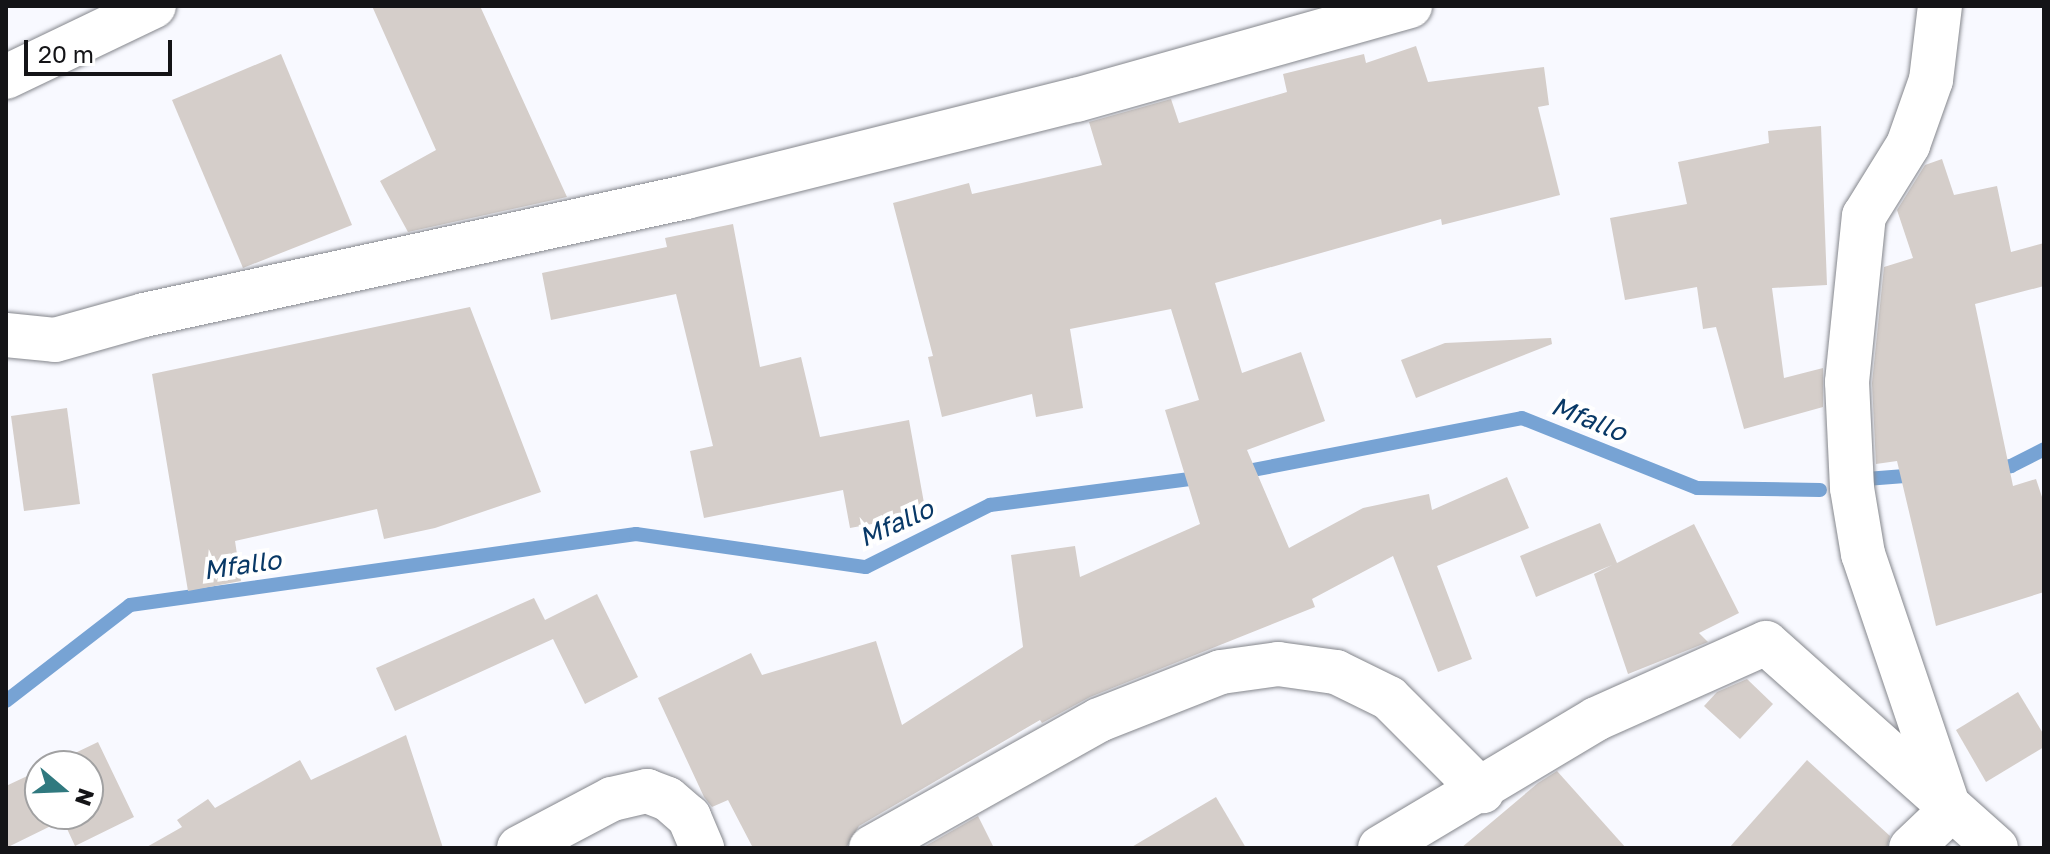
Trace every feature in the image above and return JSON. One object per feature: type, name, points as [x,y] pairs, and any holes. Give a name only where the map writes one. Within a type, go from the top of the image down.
[{"type":"street","points":[[6,77],[154,6]]},
{"type":"street","points":[[6,335],[55,340],[144,315],[686,197],[1076,100],[1410,6]]},
{"type":"street","points":[[1940,6],[1931,80],[1912,132],[1864,216],[1847,423],[1863,554],[1950,811]]},
{"type":"street","points":[[1380,848],[1482,791],[1596,719],[1766,643],[1950,811],[1996,848]]},
{"type":"street","points":[[871,848],[1099,720],[1221,672],[1278,664],[1336,672],[1389,698],[1482,791]]},
{"type":"street","points":[[519,848],[612,799],[647,791],[668,799],[689,817],[702,848]]},
{"type":"street","points":[[1911,848],[1950,811]]},
{"type":"building","points":[[372,6],[480,6],[567,197],[408,232],[380,181],[436,150]]},
{"type":"building","points":[[1416,46],[1428,82],[1544,67],[1549,105],[1538,107],[1560,195],[1442,225],[1441,219],[1215,283],[1242,373],[1301,352],[1325,421],[1247,450],[1289,548],[1363,508],[1429,494],[1432,510],[1507,477],[1529,528],[1437,566],[1472,659],[1438,672],[1393,556],[1312,599],[1315,607],[1090,697],[1042,723],[1040,720],[859,826],[846,848],[753,848],[728,800],[712,807],[704,797],[658,698],[751,653],[762,675],[876,641],[902,725],[1023,647],[1011,555],[1075,546],[1080,577],[1200,524],[1165,410],[1199,400],[1171,309],[1070,329],[1083,408],[1036,417],[1032,394],[942,417],[928,357],[933,356],[893,203],[969,183],[972,194],[1102,165],[1089,122],[1171,99],[1179,123],[1287,92],[1283,74],[1364,54],[1366,63]]},
{"type":"building","points":[[281,54],[352,225],[243,268],[172,100]]},
{"type":"building","points":[[1821,126],[1827,285],[1772,288],[1784,378],[1823,368],[1823,407],[1744,429],[1716,327],[1703,329],[1697,287],[1625,300],[1610,218],[1687,204],[1678,162],[1769,143],[1768,131]]},
{"type":"building","points":[[1942,159],[1954,195],[1997,186],[2011,252],[2044,243],[2044,286],[1975,304],[2013,486],[2036,479],[2044,503],[2044,592],[1936,626],[1897,461],[1876,464],[1872,383],[1884,267],[1913,258],[1897,210],[1925,165]]},
{"type":"building","points":[[733,224],[760,367],[801,357],[820,437],[909,420],[926,514],[850,528],[843,490],[704,518],[690,451],[713,446],[676,294],[551,320],[542,273],[667,247],[665,238]]},
{"type":"building","points":[[470,307],[541,492],[435,528],[384,539],[377,509],[235,541],[241,581],[188,591],[152,374]]},
{"type":"building","points":[[1551,338],[1552,344],[1416,398],[1401,360],[1445,343]]},
{"type":"building","points":[[67,408],[80,504],[24,511],[11,416]]},
{"type":"building","points":[[1600,523],[1617,563],[1694,524],[1739,613],[1699,633],[1708,642],[1628,674],[1594,574],[1612,565],[1536,597],[1520,556]]},
{"type":"building","points":[[597,594],[638,677],[585,704],[553,639],[395,711],[376,668],[534,598],[545,620]]},
{"type":"building","points":[[1747,679],[1773,704],[1740,739],[1704,706],[1717,692]]},
{"type":"building","points":[[2018,692],[2044,735],[2044,747],[1986,782],[1956,730]]},
{"type":"building","points":[[406,735],[443,848],[145,848],[182,827],[177,820],[208,799],[215,808],[300,760],[311,780]]},
{"type":"building","points":[[98,742],[102,750],[81,750]]},
{"type":"building","points":[[104,754],[134,817],[75,846],[68,830],[104,830]]},
{"type":"building","points":[[1807,760],[1890,836],[1887,848],[1729,848]]},
{"type":"building","points":[[1557,771],[1626,848],[1461,848],[1538,783]]},
{"type":"building","points":[[24,778],[24,830],[43,830],[6,848],[6,786]]},
{"type":"building","points":[[1216,797],[1246,848],[1130,848]]},
{"type":"building","points":[[978,816],[994,848],[922,848]]},
{"type":"waterway","name":"Mfallo","points":[[1237,473],[1522,418],[1697,488],[1820,490]]},
{"type":"waterway","name":"Mfallo","points":[[1990,468],[2011,466],[2044,449]]},
{"type":"waterway","name":"Mfallo","points":[[1866,479],[1918,475]]},
{"type":"waterway","name":"Mfallo","points":[[6,701],[130,605],[636,534],[866,567],[990,505],[1205,477]]}]
